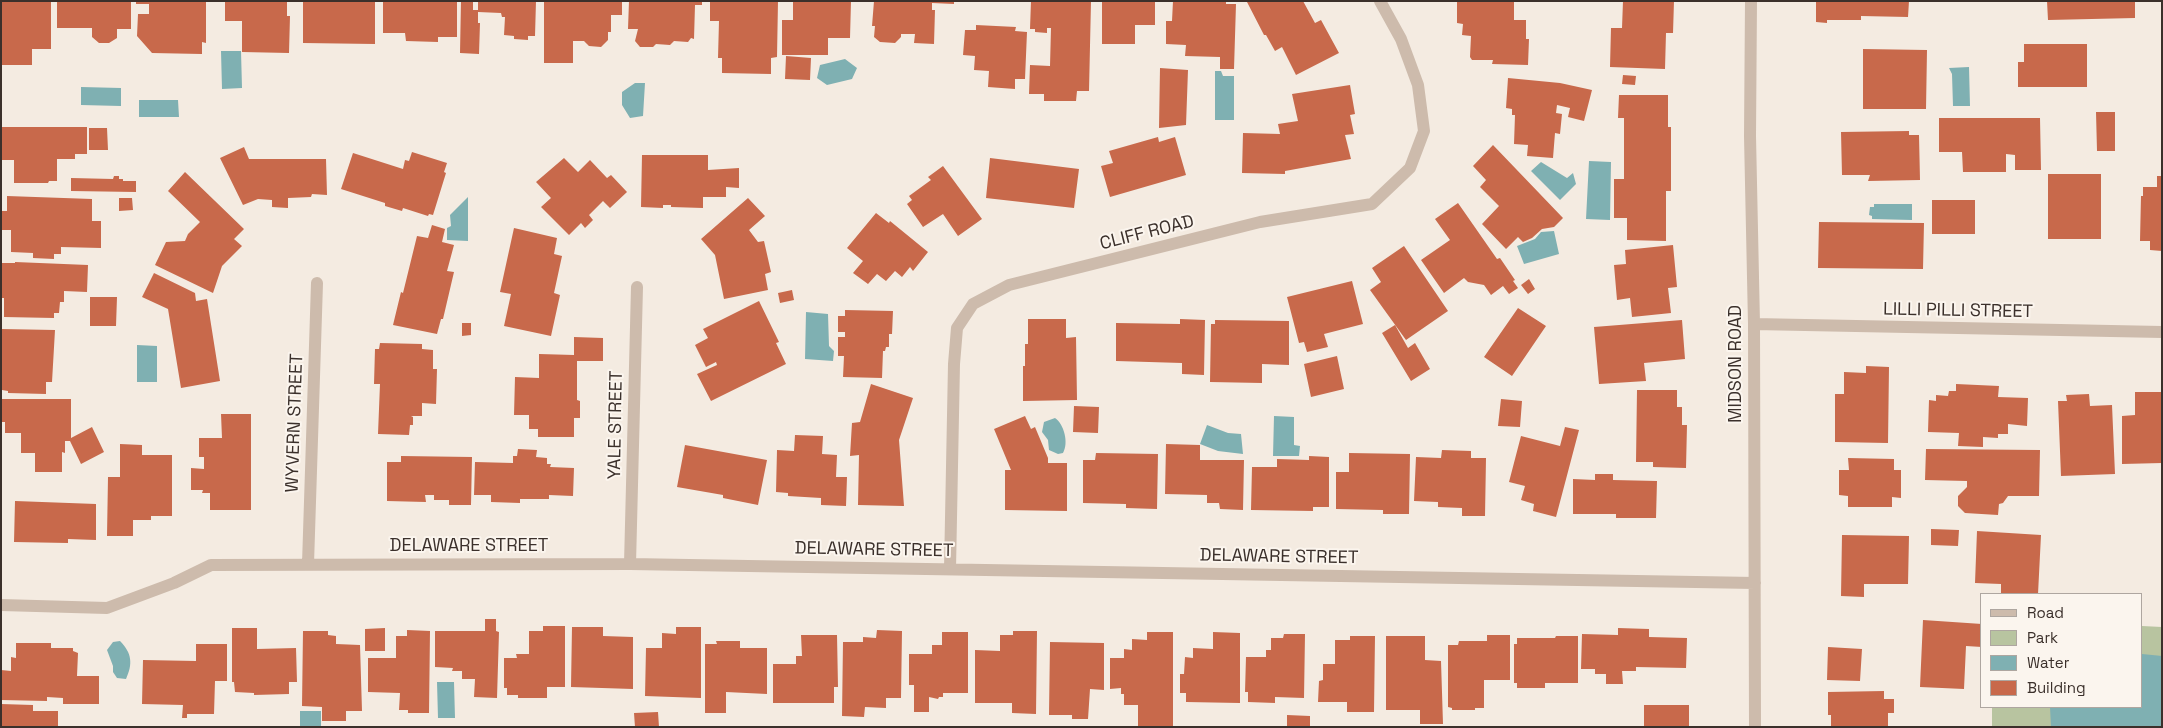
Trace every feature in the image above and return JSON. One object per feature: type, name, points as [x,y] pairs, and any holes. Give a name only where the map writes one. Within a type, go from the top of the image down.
[{"type":"street","name":"CLIFF ROAD","points":[[950,569],[954,364],[957,328],[973,304],[1009,285],[1260,222],[1372,204],[1410,168],[1424,131],[1418,86],[1401,39],[1380,1]]},
{"type":"street","name":"MIDSON ROAD","points":[[1751,1],[1750,136],[1754,324],[1756,727]]},
{"type":"street","name":"WYVERN STREET","points":[[308,564],[317,283]]},
{"type":"street","name":"YALE STREET","points":[[630,564],[637,287]]},
{"type":"street","name":"LILLI PILLI STREET","points":[[1754,324],[2162,332]]},
{"type":"street","name":"DELAWARE STREET","points":[[1,605],[107,608],[174,583],[211,565],[630,564],[1755,583]]},
{"type":"green space","points":[[2143,626],[2162,627],[2162,727],[1992,727],[1992,708],[2143,708]]},
{"type":"water","points":[[221,51],[241,51],[242,88],[222,89]]},
{"type":"water","points":[[845,59],[857,68],[852,79],[827,85],[817,78],[820,65]]},
{"type":"water","points":[[1969,67],[1970,106],[1953,106],[1952,74],[1949,68]]},
{"type":"water","points":[[1215,71],[1221,71],[1223,76],[1234,76],[1234,120],[1215,120]]},
{"type":"water","points":[[635,83],[645,83],[643,116],[630,118],[622,105],[622,92]]},
{"type":"water","points":[[81,87],[121,88],[121,106],[81,105]]},
{"type":"water","points":[[139,100],[178,100],[179,117],[139,117]]},
{"type":"water","points":[[1589,161],[1611,162],[1610,220],[1586,219]]},
{"type":"water","points":[[1541,162],[1567,178],[1573,173],[1576,184],[1560,200],[1531,171]]},
{"type":"water","points":[[468,197],[468,241],[447,240],[447,228],[451,226],[450,215]]},
{"type":"water","points":[[1874,204],[1912,204],[1912,220],[1872,219],[1872,216],[1869,215],[1870,207],[1874,207]]},
{"type":"water","points":[[1554,231],[1559,254],[1524,264],[1517,246],[1535,239],[1541,232]]},
{"type":"water","points":[[806,312],[828,314],[829,346],[834,351],[833,361],[805,359]]},
{"type":"water","points":[[137,345],[157,346],[157,382],[137,382]]},
{"type":"water","points":[[1274,416],[1294,417],[1294,445],[1300,446],[1299,456],[1273,456]]},
{"type":"water","points":[[1055,418],[1065,434],[1066,444],[1063,453],[1058,454],[1049,450],[1048,440],[1042,432],[1044,422]]},
{"type":"water","points":[[1207,425],[1228,433],[1241,434],[1243,454],[1218,451],[1200,444]]},
{"type":"water","points":[[120,641],[127,650],[130,659],[130,668],[126,679],[117,678],[113,672],[113,666],[107,650],[113,642]]},
{"type":"water","points":[[2143,654],[2162,656],[2162,727],[2051,727],[2050,708],[2143,708]]},
{"type":"water","points":[[437,682],[454,682],[455,718],[438,718]]},
{"type":"water","points":[[300,711],[321,711],[321,727],[300,727]]},
{"type":"building","points":[[1,1],[51,1],[51,49],[32,49],[32,65],[1,65]]},
{"type":"building","points":[[57,1],[131,1],[131,29],[117,29],[117,38],[109,43],[99,43],[92,37],[92,28],[57,28]]},
{"type":"building","points":[[136,1],[206,1],[206,43],[202,42],[202,54],[152,53],[137,36],[138,14],[149,14],[149,4],[136,4]]},
{"type":"building","points":[[225,1],[287,1],[287,16],[290,16],[289,53],[242,52],[242,21],[225,21]]},
{"type":"building","points":[[303,1],[375,1],[375,44],[303,43]]},
{"type":"building","points":[[383,1],[457,1],[457,37],[438,37],[438,42],[406,41],[405,33],[383,33]]},
{"type":"building","points":[[461,1],[473,1],[473,10],[478,10],[478,1],[536,1],[535,36],[528,36],[528,40],[514,39],[514,36],[504,35],[505,17],[502,17],[501,13],[478,12],[478,23],[480,23],[479,54],[460,53]]},
{"type":"building","points":[[544,1],[622,1],[622,15],[611,15],[611,32],[608,32],[608,40],[601,47],[589,46],[584,41],[573,41],[573,63],[544,63]]},
{"type":"building","points":[[629,1],[702,1],[702,5],[695,5],[694,39],[691,38],[688,42],[674,41],[670,45],[656,44],[653,47],[640,47],[635,41],[638,29],[628,29]]},
{"type":"building","points":[[710,1],[778,1],[777,57],[771,58],[771,74],[722,73],[722,58],[718,58],[719,21],[710,21]]},
{"type":"building","points":[[793,1],[851,1],[850,38],[828,38],[828,55],[782,55],[782,20],[793,20]]},
{"type":"building","points":[[874,1],[954,1],[954,4],[932,3],[932,10],[935,10],[934,44],[914,43],[915,34],[901,34],[901,37],[895,43],[880,42],[874,37],[875,26],[872,26]]},
{"type":"building","points":[[1031,1],[1091,1],[1089,91],[1077,91],[1076,101],[1044,101],[1044,94],[1029,94],[1030,65],[1050,66],[1051,28],[1047,28],[1047,33],[1035,32],[1035,29],[1030,29]]},
{"type":"building","points":[[1102,1],[1155,1],[1155,25],[1135,25],[1135,44],[1102,44]]},
{"type":"building","points":[[1173,1],[1226,1],[1226,4],[1236,4],[1234,69],[1220,69],[1220,57],[1185,56],[1186,45],[1166,44],[1166,21],[1172,21]]},
{"type":"building","points":[[1303,1],[1315,23],[1321,20],[1339,53],[1296,75],[1282,47],[1275,51],[1266,35],[1264,35],[1247,2]]},
{"type":"building","points":[[1457,1],[1514,1],[1514,20],[1526,20],[1526,39],[1529,39],[1528,65],[1492,64],[1493,60],[1472,60],[1470,57],[1471,36],[1462,35],[1463,24],[1457,23]]},
{"type":"building","points":[[1623,1],[1674,1],[1673,33],[1666,33],[1665,69],[1610,67],[1611,28],[1622,28]]},
{"type":"building","points":[[1816,1],[1909,1],[1908,17],[1861,16],[1861,20],[1827,20],[1827,23],[1816,22]]},
{"type":"building","points":[[2047,1],[2135,1],[2135,18],[2048,20]]},
{"type":"building","points":[[976,25],[1016,27],[1015,31],[1027,32],[1025,79],[1015,79],[1015,89],[988,87],[989,71],[974,70],[975,56],[963,55],[965,30],[976,30]]},
{"type":"building","points":[[2024,44],[2087,44],[2087,87],[2018,87],[2018,62],[2024,62]]},
{"type":"building","points":[[1863,49],[1927,50],[1926,109],[1863,109]]},
{"type":"building","points":[[786,56],[811,58],[810,80],[785,79]]},
{"type":"building","points":[[1160,68],[1188,70],[1186,125],[1159,128]]},
{"type":"building","points":[[1623,75],[1636,76],[1635,85],[1622,84]]},
{"type":"building","points":[[1508,78],[1560,83],[1592,90],[1584,121],[1568,117],[1570,108],[1557,105],[1556,113],[1562,114],[1560,134],[1555,133],[1553,158],[1527,156],[1528,145],[1514,144],[1515,115],[1512,115],[1512,109],[1506,108]]},
{"type":"building","points":[[1350,85],[1355,114],[1350,115],[1354,134],[1345,135],[1351,159],[1285,171],[1285,174],[1242,173],[1243,133],[1280,134],[1278,124],[1298,121],[1292,94]]},
{"type":"building","points":[[1619,95],[1668,95],[1668,127],[1671,127],[1671,191],[1666,191],[1666,241],[1627,240],[1627,218],[1614,218],[1614,179],[1624,179],[1624,118],[1618,118]]},
{"type":"building","points":[[2096,112],[2115,112],[2115,151],[2097,151]]},
{"type":"building","points":[[1939,118],[2040,118],[2041,170],[2015,170],[2015,155],[2006,154],[2006,172],[1963,172],[1962,152],[1939,152]]},
{"type":"building","points":[[1,127],[87,127],[87,154],[75,154],[75,159],[57,159],[57,181],[49,181],[48,183],[14,183],[14,160],[1,160]]},
{"type":"building","points":[[89,128],[107,128],[108,150],[89,150]]},
{"type":"building","points":[[1909,131],[1909,135],[1919,135],[1920,180],[1868,181],[1870,175],[1842,175],[1841,132]]},
{"type":"building","points":[[1158,137],[1159,142],[1175,137],[1186,175],[1110,197],[1101,166],[1113,163],[1109,151]]},
{"type":"building","points":[[1493,145],[1563,218],[1554,227],[1542,229],[1532,238],[1523,242],[1518,237],[1506,249],[1482,224],[1499,206],[1480,187],[1486,180],[1473,166]]},
{"type":"building","points":[[244,147],[249,159],[326,159],[327,195],[312,194],[311,197],[288,198],[288,208],[272,207],[272,200],[258,199],[243,205],[220,158]]},
{"type":"building","points":[[412,152],[447,163],[444,172],[446,173],[433,215],[429,214],[428,216],[403,208],[402,211],[385,206],[385,203],[341,189],[353,153],[403,169],[405,160],[409,161]]},
{"type":"building","points":[[642,155],[708,155],[708,170],[739,168],[739,188],[726,187],[726,197],[703,197],[703,208],[671,207],[671,205],[663,205],[663,208],[641,207]]},
{"type":"building","points":[[564,158],[578,172],[590,160],[607,178],[611,175],[627,192],[610,208],[603,201],[589,215],[593,220],[585,228],[581,223],[569,235],[541,207],[551,198],[536,182]]},
{"type":"building","points":[[990,158],[1079,169],[1074,208],[986,198]]},
{"type":"building","points":[[943,166],[982,219],[958,236],[943,214],[923,227],[907,204],[912,200],[909,196],[931,180],[928,177]]},
{"type":"building","points":[[185,172],[244,229],[234,239],[242,246],[222,266],[213,293],[155,265],[166,242],[185,241],[188,234],[200,222],[168,191]]},
{"type":"building","points":[[2048,174],[2101,174],[2101,239],[2048,239]]},
{"type":"building","points":[[114,176],[119,176],[119,179],[123,179],[123,181],[136,181],[136,192],[71,191],[71,178],[113,179]]},
{"type":"building","points":[[2157,176],[2162,176],[2162,251],[2150,250],[2150,241],[2140,241],[2143,187],[2157,187]]},
{"type":"building","points":[[7,196],[92,199],[92,221],[101,221],[101,248],[61,247],[61,254],[54,254],[54,259],[33,258],[33,253],[11,252],[11,230],[1,230],[1,211],[7,211]]},
{"type":"building","points":[[119,198],[132,198],[133,210],[119,211]]},
{"type":"building","points":[[748,198],[765,216],[749,230],[758,242],[764,241],[771,272],[765,274],[768,290],[724,299],[715,255],[701,239]]},
{"type":"building","points":[[1932,200],[1975,200],[1975,234],[1932,234]]},
{"type":"building","points":[[1458,203],[1497,259],[1500,258],[1515,280],[1513,281],[1518,288],[1509,294],[1503,286],[1491,295],[1484,285],[1468,282],[1464,278],[1444,293],[1421,260],[1450,240],[1435,219]]},
{"type":"building","points":[[876,213],[889,223],[890,221],[928,252],[913,271],[910,267],[902,277],[895,271],[886,281],[877,274],[868,284],[853,273],[863,261],[847,248]]},
{"type":"building","points":[[1819,222],[1924,223],[1923,269],[1818,268]]},
{"type":"building","points":[[432,225],[445,229],[442,242],[454,245],[447,271],[454,272],[443,319],[441,319],[437,334],[393,325],[417,236],[428,238]]},
{"type":"building","points":[[514,228],[557,238],[554,254],[562,256],[554,293],[560,295],[551,336],[504,326],[511,294],[500,292]]},
{"type":"building","points":[[1673,245],[1677,287],[1668,288],[1671,313],[1632,317],[1630,298],[1617,300],[1614,265],[1626,264],[1625,250]]},
{"type":"building","points":[[1404,246],[1448,311],[1406,340],[1370,290],[1381,282],[1372,268]]},
{"type":"building","points":[[1,263],[88,265],[87,292],[64,291],[64,302],[60,302],[59,313],[54,313],[54,318],[4,317],[4,298],[1,298]]},
{"type":"building","points":[[154,273],[195,293],[196,301],[207,299],[220,381],[181,388],[168,309],[142,297]]},
{"type":"building","points":[[1529,279],[1535,289],[1528,294],[1521,285]]},
{"type":"building","points":[[1352,281],[1363,324],[1324,334],[1328,347],[1307,352],[1304,342],[1299,343],[1287,297]]},
{"type":"building","points":[[792,290],[794,300],[780,303],[778,293]]},
{"type":"building","points":[[90,297],[117,297],[116,326],[90,326]]},
{"type":"building","points":[[759,301],[779,342],[776,343],[786,364],[711,401],[697,374],[717,365],[716,362],[706,367],[695,345],[708,338],[703,329]]},
{"type":"building","points":[[1518,308],[1546,326],[1512,376],[1484,357]]},
{"type":"building","points":[[845,310],[893,311],[892,334],[889,334],[889,347],[886,347],[885,351],[883,351],[882,378],[843,377],[844,356],[838,356],[838,337],[845,337],[845,332],[838,332],[838,316],[845,316]]},
{"type":"building","points":[[1028,319],[1066,319],[1066,338],[1076,337],[1077,400],[1023,401],[1023,366],[1025,366],[1025,344],[1028,344]]},
{"type":"building","points":[[1180,319],[1205,320],[1204,375],[1182,374],[1182,363],[1116,361],[1116,323],[1180,324]]},
{"type":"building","points":[[1215,320],[1289,321],[1289,365],[1262,364],[1262,383],[1210,382],[1211,324],[1215,324]]},
{"type":"building","points":[[1682,320],[1685,359],[1644,363],[1646,381],[1599,384],[1594,327]]},
{"type":"building","points":[[462,323],[471,323],[471,335],[462,336]]},
{"type":"building","points":[[1395,325],[1408,348],[1415,343],[1430,369],[1411,381],[1382,333]]},
{"type":"building","points":[[1,329],[55,330],[52,382],[46,382],[46,394],[8,393],[8,391],[2,390]]},
{"type":"building","points":[[574,337],[603,338],[603,361],[577,361],[577,400],[580,401],[580,418],[574,418],[574,437],[538,437],[538,429],[529,429],[529,415],[514,415],[515,377],[539,378],[539,354],[574,355]]},
{"type":"building","points":[[380,343],[422,344],[422,349],[433,350],[433,369],[437,369],[436,404],[422,403],[422,416],[411,416],[413,417],[413,425],[410,425],[409,435],[378,434],[380,384],[374,384],[375,349],[379,349]]},
{"type":"building","points":[[1337,356],[1344,389],[1311,397],[1304,364]]},
{"type":"building","points":[[1866,366],[1889,367],[1888,443],[1835,442],[1835,394],[1844,394],[1844,372],[1866,373]]},
{"type":"building","points":[[871,384],[913,398],[899,440],[904,506],[858,505],[859,455],[850,456],[852,423],[860,422]]},
{"type":"building","points":[[1956,384],[1999,386],[1998,397],[2028,398],[2027,426],[2008,424],[2008,434],[1998,434],[1998,438],[1983,437],[1983,447],[1958,446],[1959,433],[1928,432],[1929,400],[1936,401],[1936,395],[1948,396],[1949,391],[1956,391]]},
{"type":"building","points":[[1637,390],[1677,390],[1677,407],[1682,407],[1682,425],[1687,425],[1686,468],[1653,467],[1653,462],[1636,462]]},
{"type":"building","points":[[2135,392],[2162,392],[2162,463],[2122,464],[2122,416],[2135,415]]},
{"type":"building","points":[[2089,394],[2090,406],[2112,405],[2115,474],[2061,476],[2058,401],[2067,401],[2066,395]]},
{"type":"building","points":[[2,399],[71,399],[71,438],[92,427],[104,452],[81,464],[70,441],[65,441],[65,453],[62,452],[62,472],[35,472],[35,453],[21,453],[21,433],[5,433],[5,422],[2,422]]},
{"type":"building","points":[[1501,399],[1522,401],[1520,427],[1498,426]]},
{"type":"building","points":[[1074,406],[1099,407],[1098,433],[1073,432]]},
{"type":"building","points":[[221,414],[251,414],[251,510],[210,510],[210,493],[202,493],[203,490],[191,490],[191,468],[204,469],[204,457],[199,457],[199,438],[222,438]]},
{"type":"building","points":[[1025,416],[1031,429],[1035,427],[1048,458],[1048,463],[1067,463],[1067,511],[1005,510],[1005,470],[1011,470],[994,429]]},
{"type":"building","points":[[1565,427],[1579,430],[1556,517],[1533,511],[1534,504],[1521,500],[1525,486],[1509,482],[1521,436],[1560,446]]},
{"type":"building","points":[[795,435],[823,436],[822,454],[837,455],[836,477],[847,477],[846,506],[821,505],[821,498],[788,496],[788,493],[776,492],[777,450],[794,451]]},
{"type":"building","points":[[120,444],[142,445],[142,455],[172,455],[172,516],[151,516],[151,520],[133,520],[133,536],[107,536],[108,477],[120,477]]},
{"type":"building","points":[[1166,444],[1200,445],[1200,460],[1244,460],[1243,510],[1220,509],[1219,503],[1207,503],[1207,495],[1165,494]]},
{"type":"building","points":[[685,445],[767,460],[758,505],[723,498],[723,495],[677,487]]},
{"type":"building","points":[[518,449],[537,450],[536,457],[547,458],[547,464],[551,464],[550,467],[574,468],[573,496],[549,495],[549,499],[520,499],[520,503],[491,502],[491,495],[474,495],[475,462],[513,463],[513,456],[517,456]]},
{"type":"building","points":[[1926,449],[2040,450],[2039,496],[2008,496],[2003,503],[1999,504],[1998,515],[1965,513],[1958,506],[1958,496],[1967,487],[1967,481],[1925,480]]},
{"type":"building","points":[[1442,450],[1471,451],[1471,458],[1486,458],[1485,516],[1462,516],[1462,508],[1438,507],[1438,502],[1414,501],[1416,457],[1441,458]]},
{"type":"building","points":[[1096,453],[1158,454],[1157,509],[1126,508],[1126,504],[1083,503],[1083,460],[1095,460]]},
{"type":"building","points":[[1349,453],[1410,454],[1409,514],[1383,514],[1383,510],[1336,509],[1336,472],[1349,472]]},
{"type":"building","points":[[401,456],[472,457],[471,505],[449,505],[449,500],[434,500],[434,495],[425,495],[426,502],[387,501],[387,462],[401,462]]},
{"type":"building","points":[[1309,456],[1329,457],[1329,507],[1313,507],[1313,511],[1251,510],[1252,467],[1277,467],[1277,459],[1309,460]]},
{"type":"building","points":[[1848,458],[1894,459],[1894,470],[1901,470],[1901,498],[1892,497],[1892,507],[1848,507],[1848,496],[1839,495],[1839,470],[1849,470]]},
{"type":"building","points":[[1595,474],[1613,474],[1613,480],[1657,481],[1656,518],[1616,518],[1616,514],[1573,514],[1573,479],[1595,480]]},
{"type":"building","points":[[15,501],[96,504],[96,540],[68,539],[68,543],[14,542]]},
{"type":"building","points":[[1931,529],[1959,530],[1958,546],[1931,545]]},
{"type":"building","points":[[1977,531],[2041,535],[2038,593],[2001,593],[2001,584],[1975,583]]},
{"type":"building","points":[[1842,535],[1909,536],[1908,584],[1864,584],[1864,597],[1841,596]]},
{"type":"building","points":[[485,619],[496,619],[496,631],[499,632],[497,698],[474,697],[475,679],[462,679],[462,671],[452,671],[453,668],[435,667],[435,631],[485,631]]},
{"type":"building","points":[[1923,620],[1980,624],[1980,647],[1966,646],[1964,689],[1920,687]]},
{"type":"building","points":[[543,626],[565,626],[565,687],[547,687],[547,698],[518,698],[518,695],[507,695],[507,688],[504,688],[504,658],[517,658],[516,654],[529,654],[529,631],[543,631]]},
{"type":"building","points":[[572,627],[603,627],[603,636],[633,637],[633,689],[571,687]]},
{"type":"building","points":[[676,627],[701,627],[701,698],[645,696],[646,648],[662,648],[662,633],[676,634]]},
{"type":"building","points":[[232,628],[257,628],[257,649],[296,648],[297,682],[289,682],[289,694],[254,695],[254,693],[235,692],[234,682],[232,682]]},
{"type":"building","points":[[385,628],[385,651],[365,651],[365,629]]},
{"type":"building","points":[[1618,628],[1649,629],[1649,637],[1687,638],[1686,668],[1636,667],[1636,671],[1622,671],[1623,684],[1606,684],[1606,674],[1595,674],[1595,669],[1581,669],[1582,634],[1618,635]]},
{"type":"building","points":[[407,630],[430,631],[429,713],[408,713],[408,710],[399,710],[400,693],[368,692],[368,658],[396,658],[396,636],[407,636]]},
{"type":"building","points":[[877,630],[902,631],[901,698],[886,698],[886,708],[865,707],[864,717],[842,716],[843,642],[863,642],[863,637],[876,638]]},
{"type":"building","points":[[303,631],[328,631],[328,635],[336,636],[336,644],[360,645],[362,711],[346,711],[346,721],[322,721],[322,707],[302,706]]},
{"type":"building","points":[[1013,631],[1037,631],[1036,714],[1012,713],[1012,703],[975,703],[975,650],[1000,651],[1000,635],[1013,635]]},
{"type":"building","points":[[942,632],[968,632],[968,693],[943,693],[943,697],[938,699],[929,697],[929,712],[914,712],[914,685],[909,685],[909,654],[932,654],[932,645],[942,645]]},
{"type":"building","points":[[1147,632],[1173,632],[1173,727],[1138,727],[1138,705],[1124,705],[1124,694],[1121,694],[1121,688],[1110,689],[1110,658],[1124,658],[1124,649],[1132,650],[1132,639],[1147,640]]},
{"type":"building","points":[[1213,632],[1240,633],[1240,703],[1186,702],[1186,693],[1180,693],[1180,674],[1184,674],[1185,657],[1193,658],[1193,648],[1213,649]]},
{"type":"building","points":[[1284,634],[1305,634],[1304,698],[1275,697],[1275,703],[1248,702],[1248,692],[1245,692],[1246,657],[1266,657],[1266,650],[1271,650],[1271,638],[1283,638]]},
{"type":"building","points":[[801,635],[837,635],[838,687],[834,687],[834,703],[773,703],[773,664],[796,664],[796,656],[802,656]]},
{"type":"building","points":[[1487,635],[1510,635],[1510,680],[1484,680],[1484,708],[1452,710],[1452,708],[1448,707],[1448,645],[1458,645],[1459,641],[1487,641]]},
{"type":"building","points":[[1350,636],[1375,636],[1374,712],[1347,712],[1347,702],[1318,702],[1319,681],[1323,680],[1323,664],[1335,664],[1335,640],[1350,640]]},
{"type":"building","points":[[1386,636],[1425,636],[1425,660],[1441,661],[1443,724],[1420,724],[1420,710],[1386,710]]},
{"type":"building","points":[[1556,636],[1578,636],[1578,683],[1545,683],[1545,688],[1517,688],[1517,683],[1514,683],[1514,644],[1517,644],[1517,638],[1555,638]]},
{"type":"building","points":[[716,641],[740,641],[740,648],[767,648],[767,694],[726,692],[726,713],[705,713],[705,644],[717,644]]},
{"type":"building","points":[[1050,642],[1104,643],[1104,690],[1090,689],[1088,719],[1072,719],[1072,715],[1049,715]]},
{"type":"building","points":[[16,643],[51,643],[51,648],[73,648],[73,651],[78,653],[77,676],[99,676],[99,704],[63,704],[63,698],[47,697],[47,701],[1,700],[1,670],[11,671],[11,657],[16,658]]},
{"type":"building","points":[[196,644],[227,644],[227,681],[215,681],[214,714],[187,714],[187,718],[182,718],[183,705],[142,704],[143,660],[196,661]]},
{"type":"building","points":[[1828,647],[1862,649],[1860,681],[1827,680]]},
{"type":"building","points":[[1884,691],[1884,699],[1894,699],[1894,713],[1888,713],[1888,727],[1831,727],[1831,715],[1828,715],[1828,692]]},
{"type":"building","points":[[1,704],[33,705],[33,711],[58,711],[58,727],[1,727]]},
{"type":"building","points":[[1644,705],[1689,705],[1689,727],[1644,727]]},
{"type":"building","points":[[658,712],[659,727],[635,727],[634,713]]},
{"type":"building","points":[[1287,715],[1310,716],[1310,727],[1287,727]]}]
